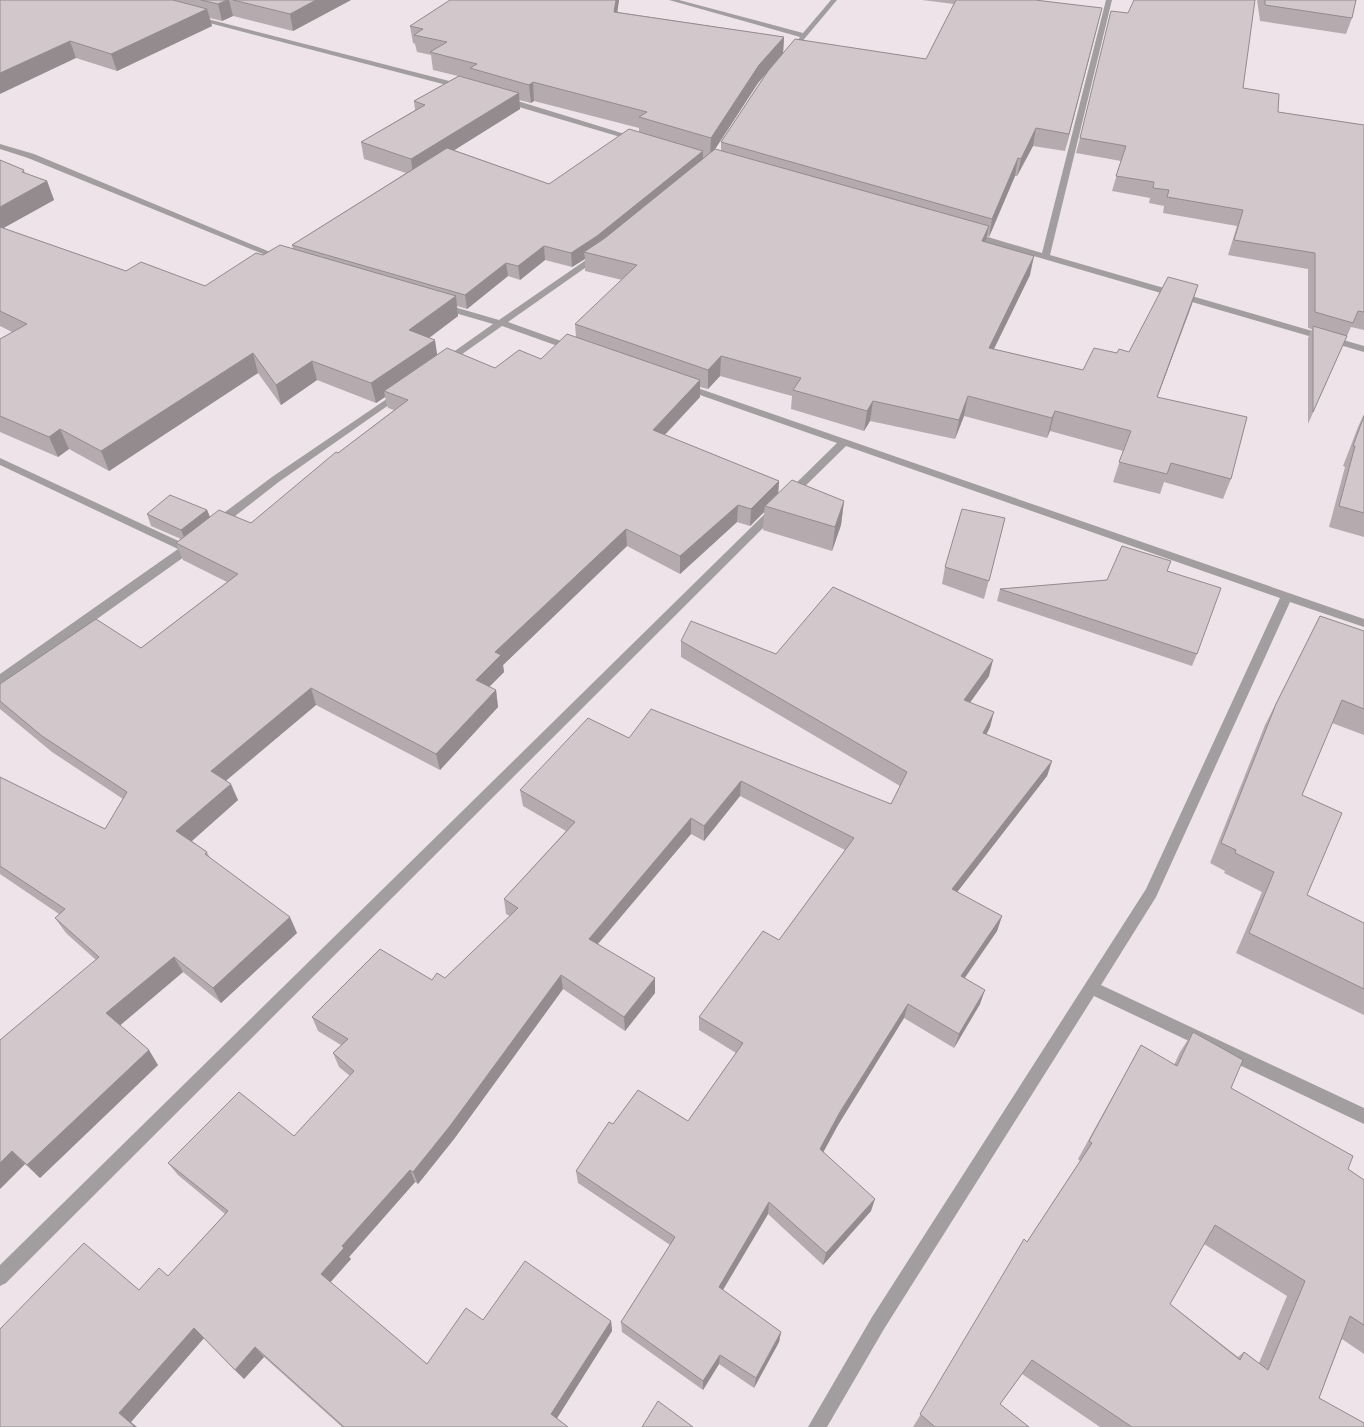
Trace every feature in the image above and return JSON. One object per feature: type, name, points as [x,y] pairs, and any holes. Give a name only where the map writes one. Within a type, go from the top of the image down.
[{"type":"street","points":[[672,0],[805,36]]},
{"type":"street","points":[[781,65],[834,0]]},
{"type":"street","points":[[1045,256],[1109,0]]},
{"type":"street","points":[[183,15],[471,90]]},
{"type":"street","points":[[499,98],[648,143]]},
{"type":"street","points":[[0,146],[31,156],[292,262]]},
{"type":"street","points":[[960,232],[1364,348]]},
{"type":"street","points":[[437,368],[609,247]]},
{"type":"street","points":[[434,304],[501,323],[584,352]]},
{"type":"street","points":[[0,680],[187,548],[276,478],[412,384]]},
{"type":"street","points":[[677,384],[1286,598],[1364,623]]},
{"type":"street","points":[[0,1277],[844,442]]},
{"type":"street","points":[[0,461],[187,548]]},
{"type":"street","points":[[817,1427],[878,1324],[1151,893],[1286,598]]},
{"type":"street","points":[[1091,988],[1364,1116]]},
{"type":"building","points":[[0,0],[173,0],[207,9],[111,54],[70,41],[0,73]]},
{"type":"building","points":[[201,0],[227,0],[218,4]]},
{"type":"building","points":[[233,0],[316,0],[290,14]]},
{"type":"building","points":[[450,0],[616,0],[614,12],[784,37],[759,65],[711,138],[639,117],[647,112],[533,82],[529,85],[470,68],[477,64],[430,52],[447,42],[414,35],[423,29],[410,26]]},
{"type":"building","points":[[956,0],[1035,0],[1102,8],[1069,134],[1036,128],[1021,159],[1018,158],[992,219],[721,142],[768,71],[795,39],[926,59]]},
{"type":"building","points":[[1134,0],[1255,0],[1243,88],[1279,94],[1278,112],[1364,125],[1364,312],[1358,311],[1353,323],[1315,312],[1315,253],[1234,240],[1243,210],[1167,197],[1169,190],[1153,188],[1154,182],[1116,176],[1126,146],[1080,138],[1111,11],[1128,13]]},
{"type":"building","points":[[1265,0],[1356,0],[1352,18],[1265,5]]},
{"type":"building","points":[[459,76],[519,93],[411,159],[361,142],[425,105],[414,101]]},
{"type":"building","points":[[629,129],[703,151],[597,236],[571,253],[544,246],[518,266],[506,263],[465,295],[292,245],[447,148],[549,184]]},
{"type":"building","points":[[715,149],[989,226],[982,241],[1034,256],[989,348],[1083,370],[1094,348],[1117,353],[1119,349],[1129,352],[1168,277],[1198,285],[1157,397],[1247,417],[1231,479],[1171,463],[1167,474],[1119,462],[1131,431],[1055,411],[1052,418],[968,396],[959,420],[873,401],[867,411],[793,390],[801,378],[721,356],[708,370],[575,324],[637,265],[584,252],[605,238]]},
{"type":"building","points":[[0,160],[24,170],[22,172],[47,181],[0,207]]},
{"type":"building","points":[[0,227],[126,271],[141,262],[205,286],[256,253],[263,255],[280,245],[456,296],[409,330],[435,340],[371,383],[312,361],[276,385],[253,353],[101,451],[60,429],[49,437],[0,416],[0,339],[27,324],[0,311]]},
{"type":"building","points":[[1313,326],[1347,336],[1313,412]]},
{"type":"building","points":[[567,334],[700,380],[653,430],[779,481],[751,509],[738,505],[680,556],[626,529],[495,652],[501,655],[476,680],[496,690],[436,754],[311,688],[211,771],[231,784],[176,831],[207,852],[205,854],[290,917],[213,988],[174,957],[106,1013],[149,1050],[27,1165],[12,1151],[0,1163],[0,1040],[99,957],[55,918],[65,909],[0,866],[0,777],[105,829],[127,792],[42,736],[0,701],[0,684],[96,619],[141,648],[238,574],[176,543],[219,510],[251,523],[336,452],[338,453],[408,400],[384,391],[447,348],[495,368],[519,350],[541,359]]},
{"type":"building","points":[[1364,416],[1364,513],[1339,506],[1355,446],[1353,446]]},
{"type":"building","points":[[792,480],[844,501],[835,527],[765,506]]},
{"type":"building","points":[[170,495],[207,510],[181,530],[147,514]]},
{"type":"building","points":[[962,509],[1005,518],[989,581],[945,567]]},
{"type":"building","points":[[1122,546],[1171,561],[1167,571],[1221,588],[1197,654],[1000,589],[1107,580]]},
{"type":"building","points":[[833,587],[993,660],[964,700],[994,712],[983,733],[1052,761],[952,889],[1002,916],[961,976],[985,990],[959,1034],[908,1004],[840,1112],[820,1149],[875,1199],[826,1253],[769,1202],[719,1287],[781,1332],[756,1378],[720,1355],[703,1381],[621,1322],[675,1237],[576,1171],[609,1122],[613,1124],[638,1090],[688,1121],[743,1043],[699,1017],[763,931],[779,940],[854,838],[741,781],[704,826],[691,818],[589,939],[655,978],[624,1017],[561,975],[450,1126],[413,1172],[410,1170],[342,1246],[344,1248],[321,1274],[427,1364],[466,1308],[483,1320],[525,1261],[611,1321],[551,1414],[568,1427],[344,1427],[255,1347],[235,1370],[194,1328],[119,1413],[135,1427],[0,1427],[0,1329],[84,1243],[139,1290],[159,1268],[168,1276],[228,1211],[168,1163],[239,1092],[294,1136],[354,1071],[333,1053],[348,1039],[312,1017],[380,949],[432,980],[437,973],[445,978],[518,908],[504,899],[575,822],[520,790],[588,718],[629,738],[651,709],[891,804],[907,772],[681,641],[691,621],[776,654]]},
{"type":"building","points":[[1320,616],[1364,631],[1364,709],[1342,700],[1302,795],[1342,813],[1307,895],[1364,923],[1364,989],[1249,933],[1274,872],[1235,853],[1236,850],[1221,843],[1276,704]]},
{"type":"building","points":[[1193,1032],[1243,1060],[1231,1088],[1353,1156],[1348,1169],[1364,1180],[1364,1325],[1350,1316],[1319,1398],[1364,1423],[1364,1427],[1132,1427],[1032,1360],[1000,1404],[1029,1427],[935,1427],[920,1414],[1024,1239],[1027,1242],[1092,1143],[1089,1141],[1141,1045],[1177,1066]],"holes":[[[1215,1225],[1305,1281],[1268,1370],[1244,1352],[1240,1360],[1170,1304]]]},
{"type":"building","points":[[658,1401],[693,1427],[642,1427]]}]
